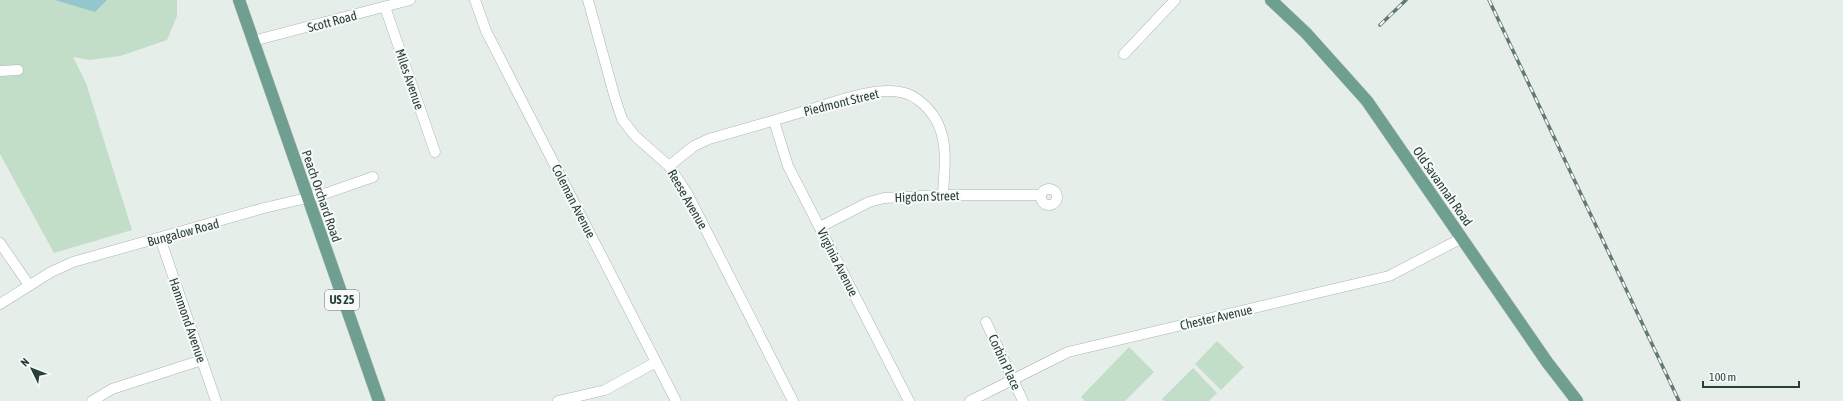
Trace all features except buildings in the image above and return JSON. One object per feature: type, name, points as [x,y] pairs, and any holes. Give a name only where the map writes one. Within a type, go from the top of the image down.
[{"type":"main road","name":"Peach Orchard Road","points":[[239,0],[379,401]]},
{"type":"main road","name":"Old Savannah Road","points":[[1271,0],[1306,33],[1367,101],[1577,401]]},
{"type":"street","name":"Scott Road","points":[[253,41],[410,0]]},
{"type":"street","name":"Coleman Avenue","points":[[475,0],[486,31],[676,401]]},
{"type":"street","name":"Reese Avenue","points":[[588,0],[622,119],[635,136],[670,166],[687,193],[793,401]]},
{"type":"street","points":[[1124,54],[1175,0]]},
{"type":"street","name":"Miles Avenue","points":[[385,7],[435,152]]},
{"type":"street","points":[[0,71],[18,70]]},
{"type":"street","name":"Piedmont Street","points":[[670,166],[694,146],[703,141],[877,92],[902,92],[926,107],[939,125],[944,145],[943,195]]},
{"type":"street","name":"Virginia Avenue","points":[[774,120],[788,166],[909,401]]},
{"type":"street","name":"Bungalow Road","points":[[0,304],[51,272],[73,262],[308,197],[372,177]]},
{"type":"street","name":"Higdon Street","points":[[820,227],[877,199],[943,195],[1040,195]]},
{"type":"street","name":"Hammond Avenue","points":[[160,238],[216,401]]},
{"type":"street","name":"Chester Avenue","points":[[970,401],[1068,352],[1389,276],[1462,238]]},
{"type":"street","points":[[0,243],[29,285]]},
{"type":"street","name":"Corbin Place","points":[[986,322],[1023,401]]},
{"type":"street","points":[[92,401],[112,388],[202,360]]},
{"type":"street","points":[[558,401],[605,390],[656,362]]},
{"type":"green space","points":[[0,0],[177,0],[177,16],[167,40],[120,56],[89,60],[73,57],[86,83],[132,230],[54,253],[0,154]]},
{"type":"green space","points":[[1217,341],[1244,367],[1221,390],[1195,364]]},
{"type":"green space","points":[[1129,347],[1154,372],[1125,401],[1085,401],[1081,397]]},
{"type":"green space","points":[[1193,368],[1217,393],[1209,401],[1164,401],[1162,399]]},
{"type":"water","points":[[55,0],[107,0],[95,12]]},
{"type":"railway","points":[[1380,25],[1406,0]]},
{"type":"railway","points":[[1489,0],[1679,401]]}]
